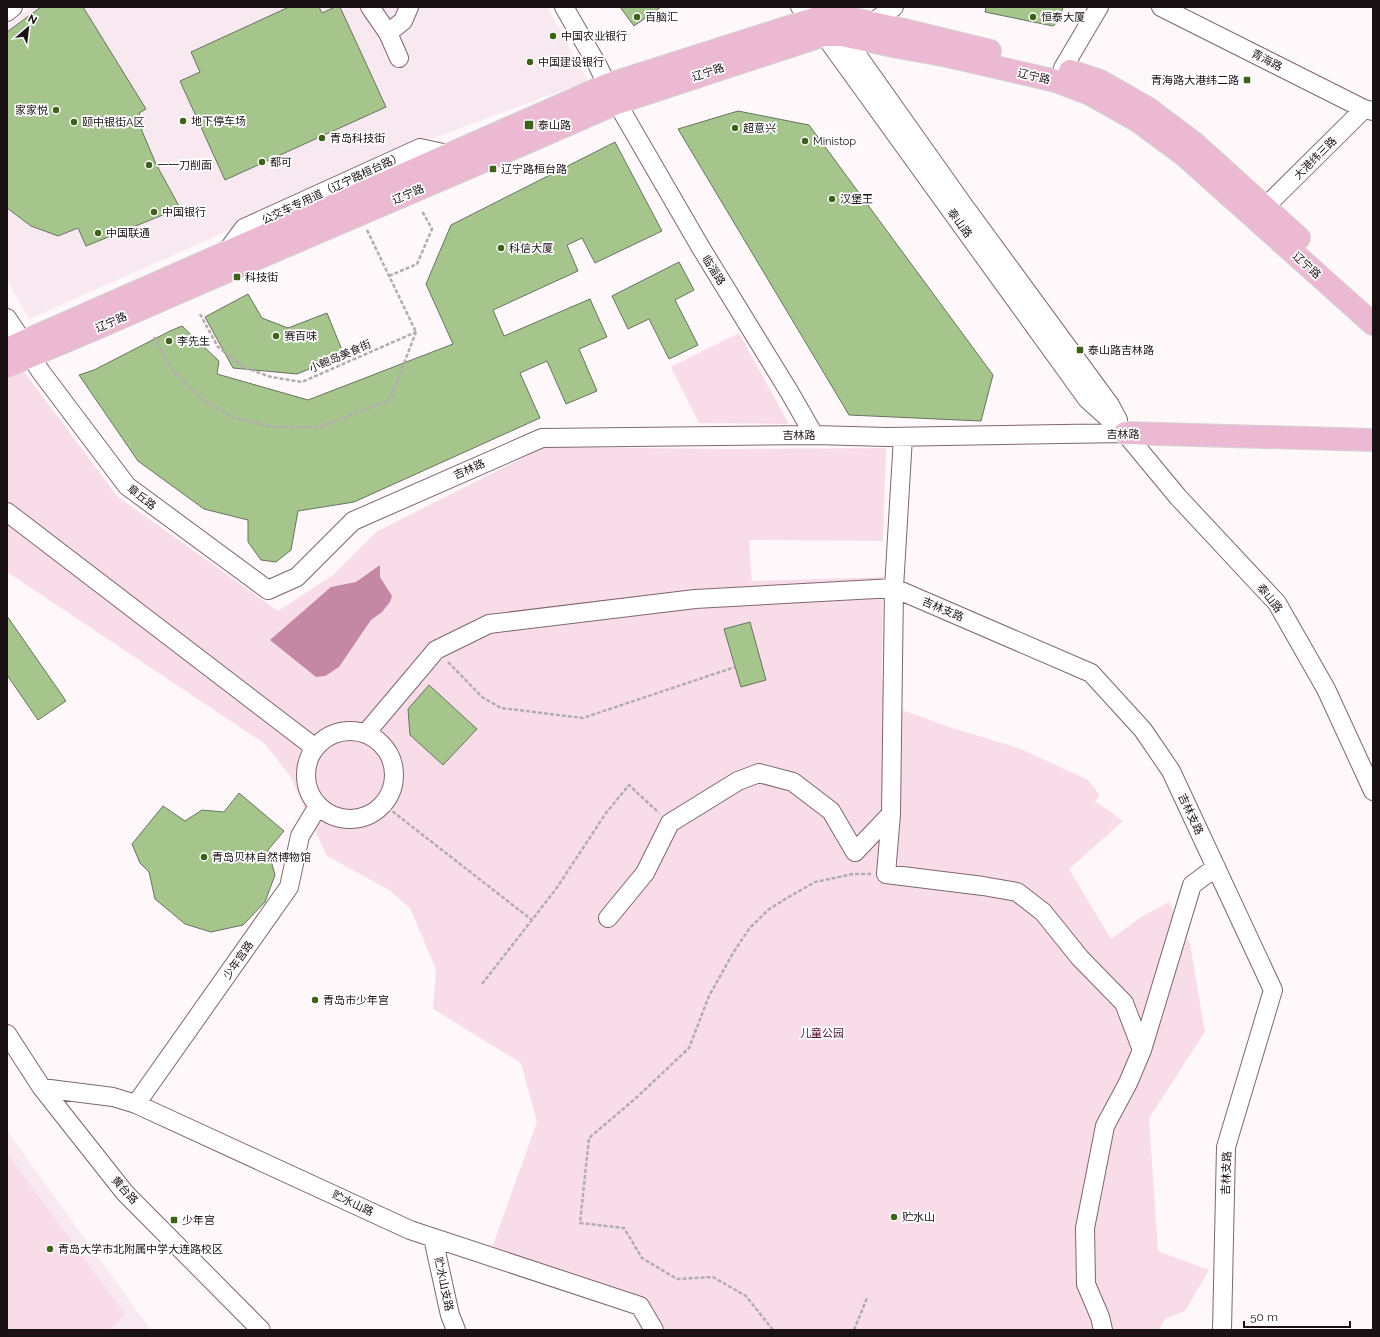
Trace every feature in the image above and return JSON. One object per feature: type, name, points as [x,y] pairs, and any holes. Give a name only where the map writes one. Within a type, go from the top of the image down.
[{"type":"main road","name":"辽宁路","points":[[822,19],[898,47],[948,56],[1056,81],[1090,94],[1138,121],[1184,155],[1373,324]]},
{"type":"main road","name":"辽宁路","points":[[7,366],[20,349],[227,251],[448,154],[822,19],[872,23],[904,30],[1063,68],[1100,81],[1149,109],[1193,142],[1373,304]]},
{"type":"main road","name":"辽宁路","points":[[20,349],[97,328],[612,94]]},
{"type":"main road","name":"吉林路","points":[[1125,433],[1373,440]]},
{"type":"street","points":[[7,12],[13,7]]},
{"type":"street","points":[[370,7],[388,33],[399,58]]},
{"type":"street","points":[[388,33],[403,20],[409,7]]},
{"type":"street","name":"临淄路","points":[[564,7],[598,66],[612,94],[701,248],[814,435]]},
{"type":"street","points":[[872,23],[894,7]]},
{"type":"street","points":[[1063,68],[1100,7]]},
{"type":"street","name":"青海路","points":[[1161,7],[1369,110]]},
{"type":"street","name":"泰山路","points":[[822,19],[962,203],[1110,405],[1125,433],[1178,497],[1277,603],[1326,689],[1373,791]]},
{"type":"street","name":"大港纬三路","points":[[1265,207],[1369,110]]},
{"type":"street","name":"章丘路","points":[[7,318],[20,349],[46,378],[127,486],[268,590]]},
{"type":"street","name":"吉林路","points":[[268,590],[297,577],[353,521],[542,438],[814,435],[903,437],[1125,433]]},
{"type":"street","points":[[903,437],[894,588],[891,814],[886,874],[983,886],[1017,892],[1043,912],[1080,958],[1124,1003],[1142,1050]]},
{"type":"street","points":[[7,512],[314,747]]},
{"type":"street","points":[[366,733],[436,650],[489,624],[695,599],[894,588]]},
{"type":"street","name":"吉林支路","points":[[894,588],[1091,673],[1143,730],[1171,771],[1273,990],[1226,1147],[1222,1330]]},
{"type":"street","points":[[352,730],[366,733],[378,740],[388,751],[393,764],[394,778],[391,793],[383,804],[372,814],[351,819],[344,819],[330,814],[318,806],[310,796],[306,784],[305,771],[308,758],[314,747],[324,737],[338,732],[352,730]]},
{"type":"street","points":[[608,918],[645,873],[670,823],[738,781],[759,773],[793,782],[830,811],[855,852],[891,814]]},
{"type":"street","name":"少年宫路","points":[[136,1104],[289,888],[300,836],[318,806]]},
{"type":"street","points":[[1114,1330],[1102,1324],[1086,1284],[1085,1228],[1105,1126],[1128,1083],[1142,1050],[1192,885],[1216,868]]},
{"type":"street","name":"黄台路","points":[[7,1034],[42,1088],[125,1193],[261,1330]]},
{"type":"street","name":"贮水山路","points":[[42,1088],[113,1098],[136,1104],[410,1230],[640,1306],[654,1330]]},
{"type":"street","name":"贮水山支路","points":[[434,1238],[450,1315],[456,1330]]},
{"type":"path","points":[[389,276],[416,264],[432,229],[422,211]]},
{"type":"path","points":[[154,337],[171,369],[201,399],[235,418],[274,427],[319,427],[390,400],[416,332],[366,229]]},
{"type":"path","name":"小鲍岛美食街","points":[[200,314],[218,347],[243,367],[272,377],[302,382],[416,332]]},
{"type":"path","points":[[436,650],[482,697],[501,708],[583,718],[735,667]]},
{"type":"path","points":[[482,984],[556,889],[606,813],[629,785],[670,823]]},
{"type":"path","points":[[383,804],[532,920]]},
{"type":"path","points":[[773,1330],[746,1296],[713,1277],[677,1279],[642,1258],[624,1228],[580,1223],[589,1138],[636,1098],[689,1048],[709,996],[733,953],[748,929],[768,910],[815,882],[853,874],[886,874]]},
{"type":"path","points":[[854,1330],[867,1298]]},
{"type":"shaded area","points":[[32,7],[547,7],[588,81],[423,142],[29,319],[7,280],[7,26]]},
{"type":"shaded area","points":[[380,565],[380,577],[392,596],[390,602],[382,612],[371,620],[339,667],[325,676],[316,677],[270,640],[331,587],[356,582]]},
{"type":"shaded area","name":"青岛大学市北附属中学大连路校区","points":[[7,1131],[25,1156],[151,1330],[7,1330]]},
{"type":"green space","points":[[739,333],[789,424],[699,423],[671,367]]},
{"type":"green space","name":"儿童公园","points":[[17,362],[117,496],[278,611],[333,575],[376,532],[544,447],[730,449],[886,448],[883,541],[749,540],[752,581],[883,577],[882,678],[891,706],[949,727],[1021,749],[1088,780],[1100,795],[1095,801],[1123,821],[1069,869],[1111,939],[1141,917],[1169,902],[1190,944],[1205,1032],[1149,1118],[1158,1251],[1209,1270],[1185,1311],[1165,1319],[1159,1330],[654,1330],[640,1306],[489,1256],[537,1122],[521,1063],[433,1009],[436,969],[410,908],[389,890],[327,856],[290,776],[265,744],[7,572],[7,366]]},
{"type":"green space","name":"青岛大学市北附属中学大连路校区","points":[[7,1153],[125,1314],[109,1330],[7,1330]]},
{"type":"building","name":"颐中银街A区","points":[[41,7],[83,7],[146,109],[139,113],[142,131],[156,164],[180,208],[86,246],[78,228],[58,236],[31,226],[7,208],[7,32]]},
{"type":"building","points":[[289,7],[319,7],[322,13],[335,7],[340,7],[386,107],[225,180],[180,81],[200,72],[191,52]]},
{"type":"building","name":"百脑汇","points":[[620,7],[661,7],[634,26]]},
{"type":"building","name":"恒泰大厦","points":[[986,7],[1063,7],[1059,21],[1053,26],[985,12]]},
{"type":"building","points":[[738,111],[809,125],[993,375],[981,421],[849,415],[678,129]]},
{"type":"building","points":[[615,142],[662,231],[595,263],[582,238],[567,245],[578,271],[493,310],[504,336],[590,299],[607,337],[579,349],[597,391],[566,404],[547,361],[520,373],[540,418],[354,502],[298,511],[291,550],[276,562],[261,560],[248,542],[248,520],[204,509],[138,461],[79,375],[94,370],[182,326],[219,361],[217,374],[308,400],[453,344],[426,284],[451,225]]},
{"type":"building","points":[[679,262],[694,290],[675,300],[698,345],[669,359],[649,319],[628,329],[612,296]]},
{"type":"building","points":[[248,294],[262,318],[288,328],[327,313],[344,355],[297,374],[233,368],[205,317]]},
{"type":"building","points":[[7,616],[66,701],[38,720],[7,675]]},
{"type":"building","points":[[750,622],[766,680],[741,687],[724,629]]},
{"type":"building","points":[[429,685],[477,729],[443,765],[410,735],[408,709]]},
{"type":"building","name":"青岛贝林自然博物馆","points":[[239,793],[284,831],[268,850],[275,875],[265,902],[243,925],[211,932],[185,924],[155,899],[149,872],[140,863],[132,844],[163,806],[185,821],[202,810],[224,812]]},
{"type":"place","name":"百脑汇","points":[[637,17]]},
{"type":"place","name":"恒泰大厦","points":[[1033,17]]},
{"type":"place","name":"中国农业银行","points":[[553,36]]},
{"type":"place","name":"中国建设银行","points":[[530,62]]},
{"type":"place","name":"青海路大港纬二路","points":[[1247,80]]},
{"type":"place","name":"家家悦","points":[[56,110]]},
{"type":"place","name":"地下停车场","points":[[183,121]]},
{"type":"place","name":"颐中银街A区","points":[[74,122]]},
{"type":"place","name":"泰山路","points":[[529,125]]},
{"type":"place","name":"超意兴","points":[[735,128]]},
{"type":"place","name":"青岛科技街","points":[[322,138]]},
{"type":"place","name":"Ministop","points":[[805,141]]},
{"type":"place","name":"都可","points":[[262,162]]},
{"type":"place","name":"一一刀削面","points":[[149,165]]},
{"type":"place","name":"辽宁路桓台路","points":[[493,169]]},
{"type":"place","name":"汉堡王","points":[[832,199]]},
{"type":"place","name":"中国银行","points":[[154,212]]},
{"type":"place","name":"中国联通","points":[[98,233]]},
{"type":"place","name":"科信大厦","points":[[501,248]]},
{"type":"place","name":"科技街","points":[[237,277]]},
{"type":"place","name":"赛百味","points":[[276,336]]},
{"type":"place","name":"李先生","points":[[169,341]]},
{"type":"place","name":"泰山路吉林路","points":[[1080,350]]},
{"type":"place","name":"青岛贝林自然博物馆","points":[[204,857]]},
{"type":"place","name":"青岛市少年宫","points":[[315,1000]]},
{"type":"place","name":"贮水山","points":[[894,1217]]},
{"type":"place","name":"少年宫","points":[[174,1220]]},
{"type":"place","name":"青岛大学市北附属中学大连路校区","points":[[50,1249]]}]
